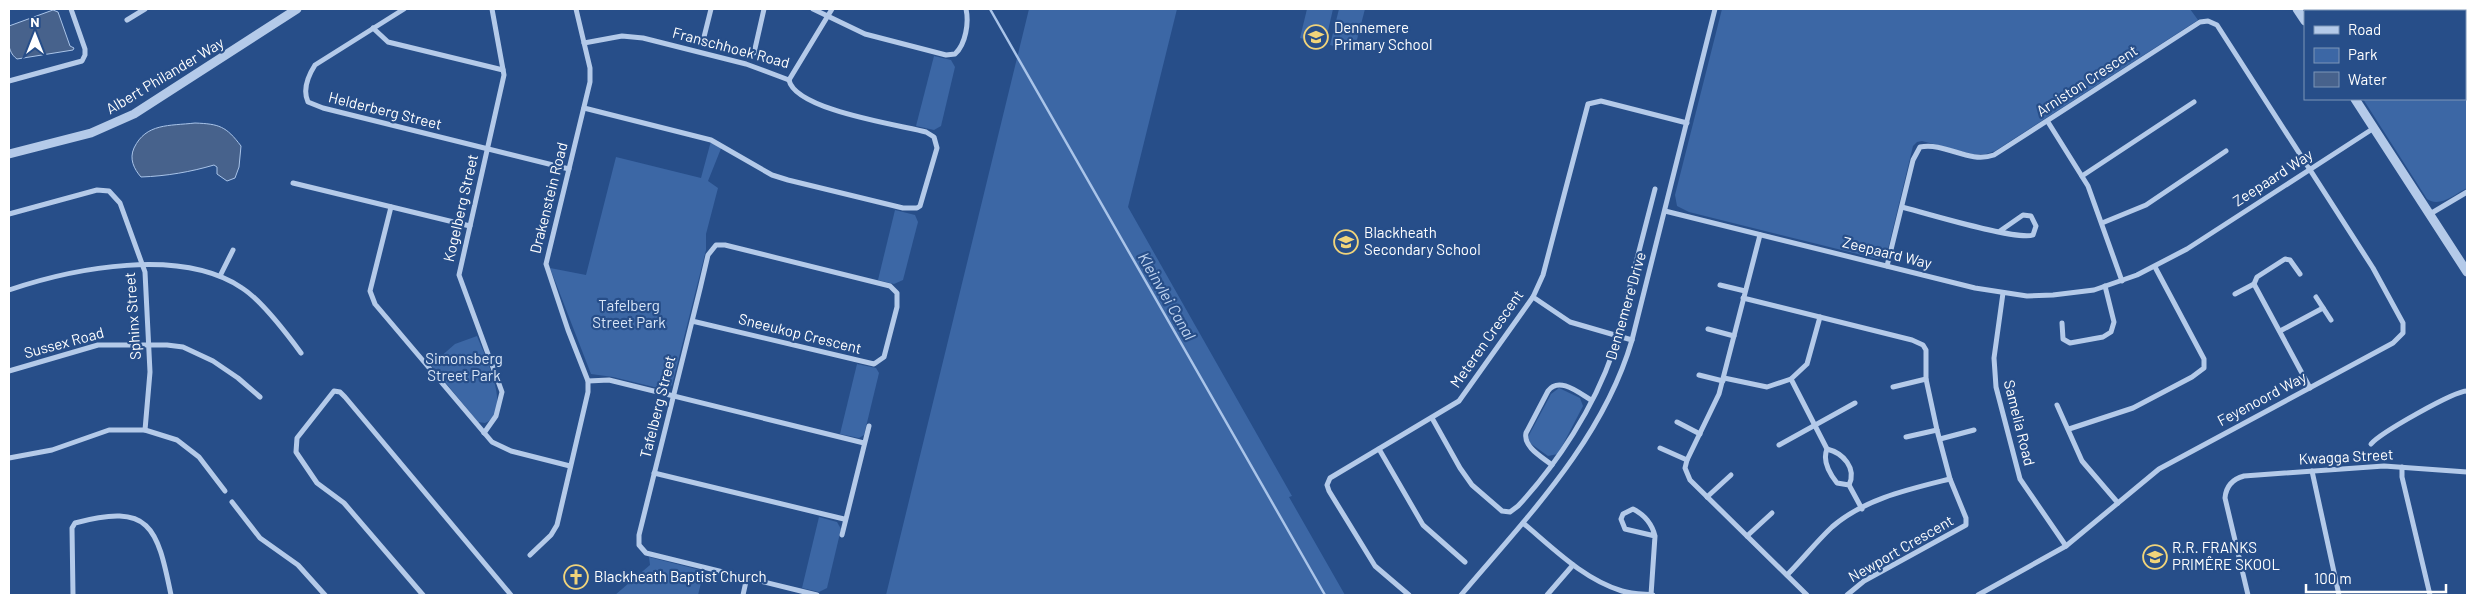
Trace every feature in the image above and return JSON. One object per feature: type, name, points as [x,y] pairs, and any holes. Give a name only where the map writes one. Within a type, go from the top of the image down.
[{"type":"street","points":[[9,81],[82,61],[85,49],[72,9]]},
{"type":"street","points":[[127,20],[145,9]]},
{"type":"street","name":"Albert Philander Way","points":[[9,154],[91,133],[127,118],[296,9]]},
{"type":"street","name":"Helderberg Street","points":[[404,9],[315,65],[307,80],[305,91],[308,102],[323,108],[569,169]]},
{"type":"street","name":"Kogelberg Street","points":[[484,433],[496,416],[502,392],[459,275],[495,125],[504,76],[492,9]]},
{"type":"street","name":"Drakenstein Road","points":[[530,555],[554,531],[588,396],[588,381],[546,268],[584,108],[590,74],[576,9]]},
{"type":"street","points":[[703,41],[711,9]]},
{"type":"street","points":[[754,53],[764,9]]},
{"type":"street","points":[[813,9],[829,15],[865,34],[946,55],[955,54],[962,44],[968,20],[966,9]]},
{"type":"street","name":"Franschhoek Road","points":[[584,43],[622,36],[643,38],[746,64],[790,80],[832,9]]},
{"type":"street","name":"Dennemere Drive","points":[[1461,595],[1523,522],[1582,446],[1614,388],[1632,340],[1715,9]]},
{"type":"street","points":[[2297,9],[2304,20]]},
{"type":"street","name":"Arniston Crescent","points":[[1888,266],[1915,154],[1920,147],[1933,147],[1972,157],[1984,158],[1998,152],[2048,122],[2200,22],[2211,21],[2217,25],[2310,169]]},
{"type":"street","points":[[373,28],[388,42],[503,70]]},
{"type":"street","points":[[584,108],[711,140],[772,175],[788,180],[903,208],[917,208],[920,206],[937,148],[934,137],[926,132],[820,105],[796,92],[790,80]]},
{"type":"street","points":[[2356,100],[2467,272]]},
{"type":"street","name":"Meteren Crescent","points":[[1409,595],[1375,566],[1328,489],[1328,481],[1332,475],[1453,406],[1464,396],[1532,297],[1546,266],[1588,104],[1601,101],[1686,123]]},
{"type":"street","points":[[2082,176],[2194,102]]},
{"type":"street","points":[[2048,122],[2082,176],[2102,223],[2122,281]]},
{"type":"street","name":"Zeepaard Way","points":[[1665,211],[2003,293],[2053,295],[2105,286],[2155,267],[2374,128]]},
{"type":"street","points":[[2102,223],[2146,205],[2226,151]]},
{"type":"street","name":"Feyenoord Way","points":[[1978,595],[2066,546],[2159,469],[2394,343],[2401,336],[2404,326],[2373,268],[2310,169]]},
{"type":"street","points":[[293,182],[470,226]]},
{"type":"street","name":"Dennemere Drive","points":[[1432,418],[1465,476],[1505,512],[1518,506],[1561,454],[1607,369],[1618,336],[1654,189]]},
{"type":"street","name":"Sphinx Street","points":[[9,214],[97,190],[109,191],[120,203],[142,265],[148,296],[150,372],[145,430]]},
{"type":"street","points":[[2430,214],[2467,192]]},
{"type":"street","points":[[391,206],[370,291],[372,300],[492,442],[503,448],[570,466]]},
{"type":"street","points":[[1902,208],[2000,231],[2029,236],[2036,232],[2036,222],[2031,216],[2023,215],[2000,231]]},
{"type":"street","points":[[1760,234],[1716,402],[1687,460],[1685,468],[1690,480],[1807,595]]},
{"type":"street","name":"Sneeukop Crescent","points":[[692,321],[867,363],[879,362],[886,349],[898,299],[895,290],[890,286],[725,245],[714,246]]},
{"type":"street","name":"Tafelberg Street","points":[[714,246],[708,255],[639,535],[639,545],[646,553],[747,577]]},
{"type":"street","points":[[220,276],[233,250]]},
{"type":"street","points":[[2234,294],[2254,284],[2258,277],[2285,259],[2290,260],[2300,274]]},
{"type":"street","points":[[9,290],[41,279],[74,272],[142,265],[182,266],[212,272],[243,288],[301,353]]},
{"type":"street","points":[[2069,429],[2132,408],[2192,377],[2204,368],[2204,359],[2155,267]]},
{"type":"street","points":[[2254,284],[2310,388]]},
{"type":"street","points":[[1720,285],[1745,291]]},
{"type":"street","points":[[2062,323],[2062,336],[2067,342],[2082,342],[2109,334],[2115,324],[2105,286]]},
{"type":"street","name":"Samelia Road","points":[[2003,293],[1994,358],[1996,388],[2017,472],[2024,487],[2066,546]]},
{"type":"street","points":[[1532,297],[1570,322],[1632,340]]},
{"type":"street","points":[[2316,297],[2331,320]]},
{"type":"street","name":"Newport Crescent","points":[[1743,298],[1918,342],[1926,350],[1926,379],[1950,479],[1966,518],[1966,525],[1864,581],[1847,595]]},
{"type":"street","points":[[2280,331],[2323,308]]},
{"type":"street","points":[[1700,375],[1767,387],[1791,379],[1807,364],[1820,317]]},
{"type":"street","points":[[1708,329],[1734,336]]},
{"type":"street","name":"Sussex Road","points":[[9,371],[98,344],[148,344],[183,347],[220,366],[260,397]]},
{"type":"street","points":[[1791,379],[1827,449],[1825,459],[1832,476],[1839,484],[1848,485]]},
{"type":"street","points":[[1893,387],[1926,379]]},
{"type":"street","points":[[588,381],[609,380],[864,443]]},
{"type":"street","points":[[1552,465],[1528,445],[1525,439],[1526,433],[1548,391],[1553,386],[1560,384],[1591,400]]},
{"type":"street","points":[[423,595],[344,503],[317,483],[296,452],[297,438],[334,391],[340,392],[345,397],[507,594]]},
{"type":"street","points":[[2371,444],[2384,433],[2453,395],[2467,391]]},
{"type":"street","points":[[1779,445],[1855,402]]},
{"type":"street","points":[[2058,405],[2082,461],[2118,503]]},
{"type":"street","points":[[1677,422],[1700,434]]},
{"type":"street","points":[[842,534],[844,519],[868,426]]},
{"type":"street","points":[[9,458],[52,450],[109,430],[145,430],[177,440],[199,456],[225,491]]},
{"type":"street","points":[[1906,437],[1938,430]]},
{"type":"street","points":[[1940,439],[1974,430]]},
{"type":"street","points":[[1660,448],[1687,460]]},
{"type":"street","points":[[1379,449],[1423,525],[1465,562]]},
{"type":"street","points":[[1827,449],[1839,453],[1845,460],[1852,475],[1848,485]]},
{"type":"street","points":[[2402,467],[2402,477],[2430,595]]},
{"type":"street","name":"Kwagga Street","points":[[2248,595],[2226,498],[2228,486],[2235,479],[2244,476],[2312,471],[2402,467],[2467,472]]},
{"type":"street","points":[[2312,471],[2339,595]]},
{"type":"street","points":[[654,473],[844,519]]},
{"type":"street","points":[[1707,497],[1731,475]]},
{"type":"street","points":[[1787,575],[1831,528],[1862,509],[1890,495],[1950,479]]},
{"type":"street","points":[[1848,485],[1862,509]]},
{"type":"street","points":[[232,502],[260,538],[298,566],[326,595]]},
{"type":"street","points":[[1523,522],[1573,565],[1607,586],[1624,592],[1652,595],[1655,536],[1653,528],[1638,512],[1633,510],[1623,514],[1621,519],[1625,529],[1655,536]]},
{"type":"street","points":[[1747,536],[1772,513]]},
{"type":"street","points":[[73,595],[72,528],[75,523],[115,514],[138,519],[151,531],[167,576],[171,595]]},
{"type":"street","points":[[1547,595],[1573,565]]},
{"type":"street","points":[[743,595],[747,577],[817,595]]},
{"type":"green space","points":[[1029,9],[1177,9],[1128,207],[1292,496],[1289,497],[1345,595],[886,595]]},
{"type":"green space","points":[[1307,9],[1333,9],[1325,44],[1300,38]]},
{"type":"green space","points":[[1339,9],[1365,9],[1354,51],[1330,45]]},
{"type":"green space","points":[[1722,9],[2190,9],[2198,20],[1995,151],[1986,154],[1972,154],[1922,141],[1917,142],[1913,146],[1887,253],[1878,259],[1689,212],[1677,206],[1675,195]]},
{"type":"green space","points":[[2467,9],[2467,188],[2442,201],[2437,202],[2427,199],[2364,100],[2466,100],[2466,10],[2306,10]]},
{"type":"green space","points":[[934,56],[951,60],[955,67],[941,126],[934,130],[916,126]]},
{"type":"green space","name":"Tafelberg Street Park","points":[[711,141],[722,146],[708,181],[718,188],[706,234],[706,250],[672,385],[662,389],[613,377],[591,374],[550,268],[586,275],[616,157],[701,178]]},
{"type":"green space","points":[[895,210],[915,215],[918,222],[903,280],[894,284],[878,280]]},
{"type":"green space","name":"Simonsberg Street Park","points":[[477,336],[490,369],[497,396],[497,408],[493,417],[485,423],[478,422],[431,365],[455,344]]},
{"type":"green space","points":[[857,364],[876,368],[879,373],[864,435],[859,438],[840,434]]},
{"type":"green space","points":[[1559,388],[1580,398],[1583,406],[1558,454],[1548,456],[1530,443],[1528,437],[1551,394]]},
{"type":"green space","points":[[819,517],[837,522],[841,529],[827,588],[819,592],[802,588]]},
{"type":"green space","points":[[649,557],[704,571],[698,595],[615,595],[650,565]]},
{"type":"water","points":[[53,10],[58,12],[70,46],[74,48],[73,50],[17,59],[13,56],[10,48],[9,26]]},
{"type":"water","points":[[195,123],[221,127],[231,134],[241,146],[239,167],[235,178],[227,181],[217,174],[217,167],[214,165],[160,176],[141,177],[136,171],[132,160],[134,148],[145,134],[159,127]]},
{"type":"waterway","name":"Kleinvlei Canal","points":[[990,9],[1325,595]]},
{"type":"place","name":"Dennemere Primary School","points":[[1316,37]]},
{"type":"place","name":"Blackheath Secondary School","points":[[1346,242]]},
{"type":"place","name":"R.R. FRANKS PRIMÊRE SKOOL","points":[[2155,557]]},
{"type":"place","name":"Blackheath Baptist Church","points":[[576,577]]}]
